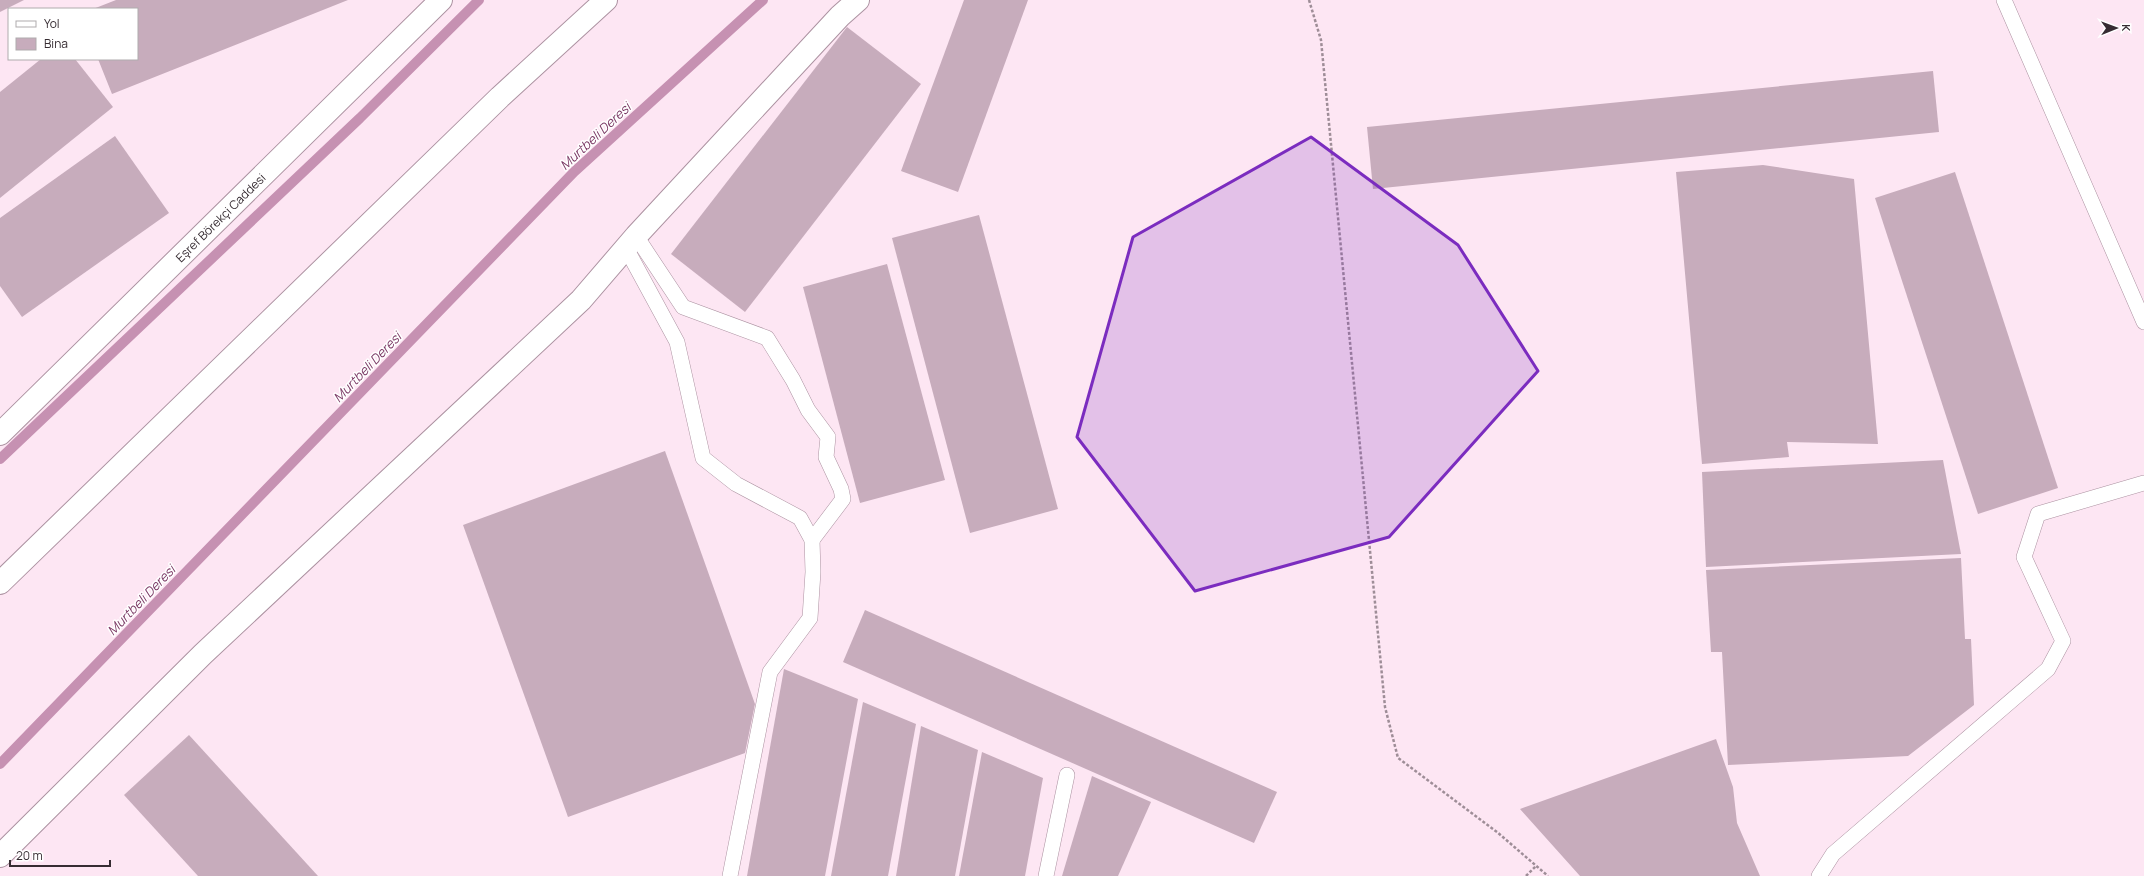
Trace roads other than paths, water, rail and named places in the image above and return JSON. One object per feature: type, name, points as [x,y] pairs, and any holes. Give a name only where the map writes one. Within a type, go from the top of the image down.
[{"type":"street","name":"Eşref Börekçi Caddesi","points":[[0,434],[441,0]]},
{"type":"street","points":[[0,583],[500,97],[606,0]]},
{"type":"street","points":[[0,856],[203,654],[581,300],[631,242],[840,16],[858,0]]},
{"type":"lane","points":[[2004,0],[2144,322]]},
{"type":"lane","points":[[631,242],[677,342],[703,458],[736,484],[800,518],[812,540],[813,572],[810,618],[770,672],[730,876]]},
{"type":"lane","points":[[631,242],[683,307],[766,338],[793,380],[808,410],[828,437],[826,457],[841,489],[843,499],[812,540]]},
{"type":"lane","points":[[1819,876],[1833,854],[2048,669],[2063,641],[2024,557],[2038,514],[2144,484]]},
{"type":"lane","points":[[1046,876],[1067,775]]},
{"type":"waterway","points":[[0,459],[360,118],[479,0]]},
{"type":"waterway","name":"Murtbeli Deresi","points":[[0,764],[574,172],[763,0]]}]
